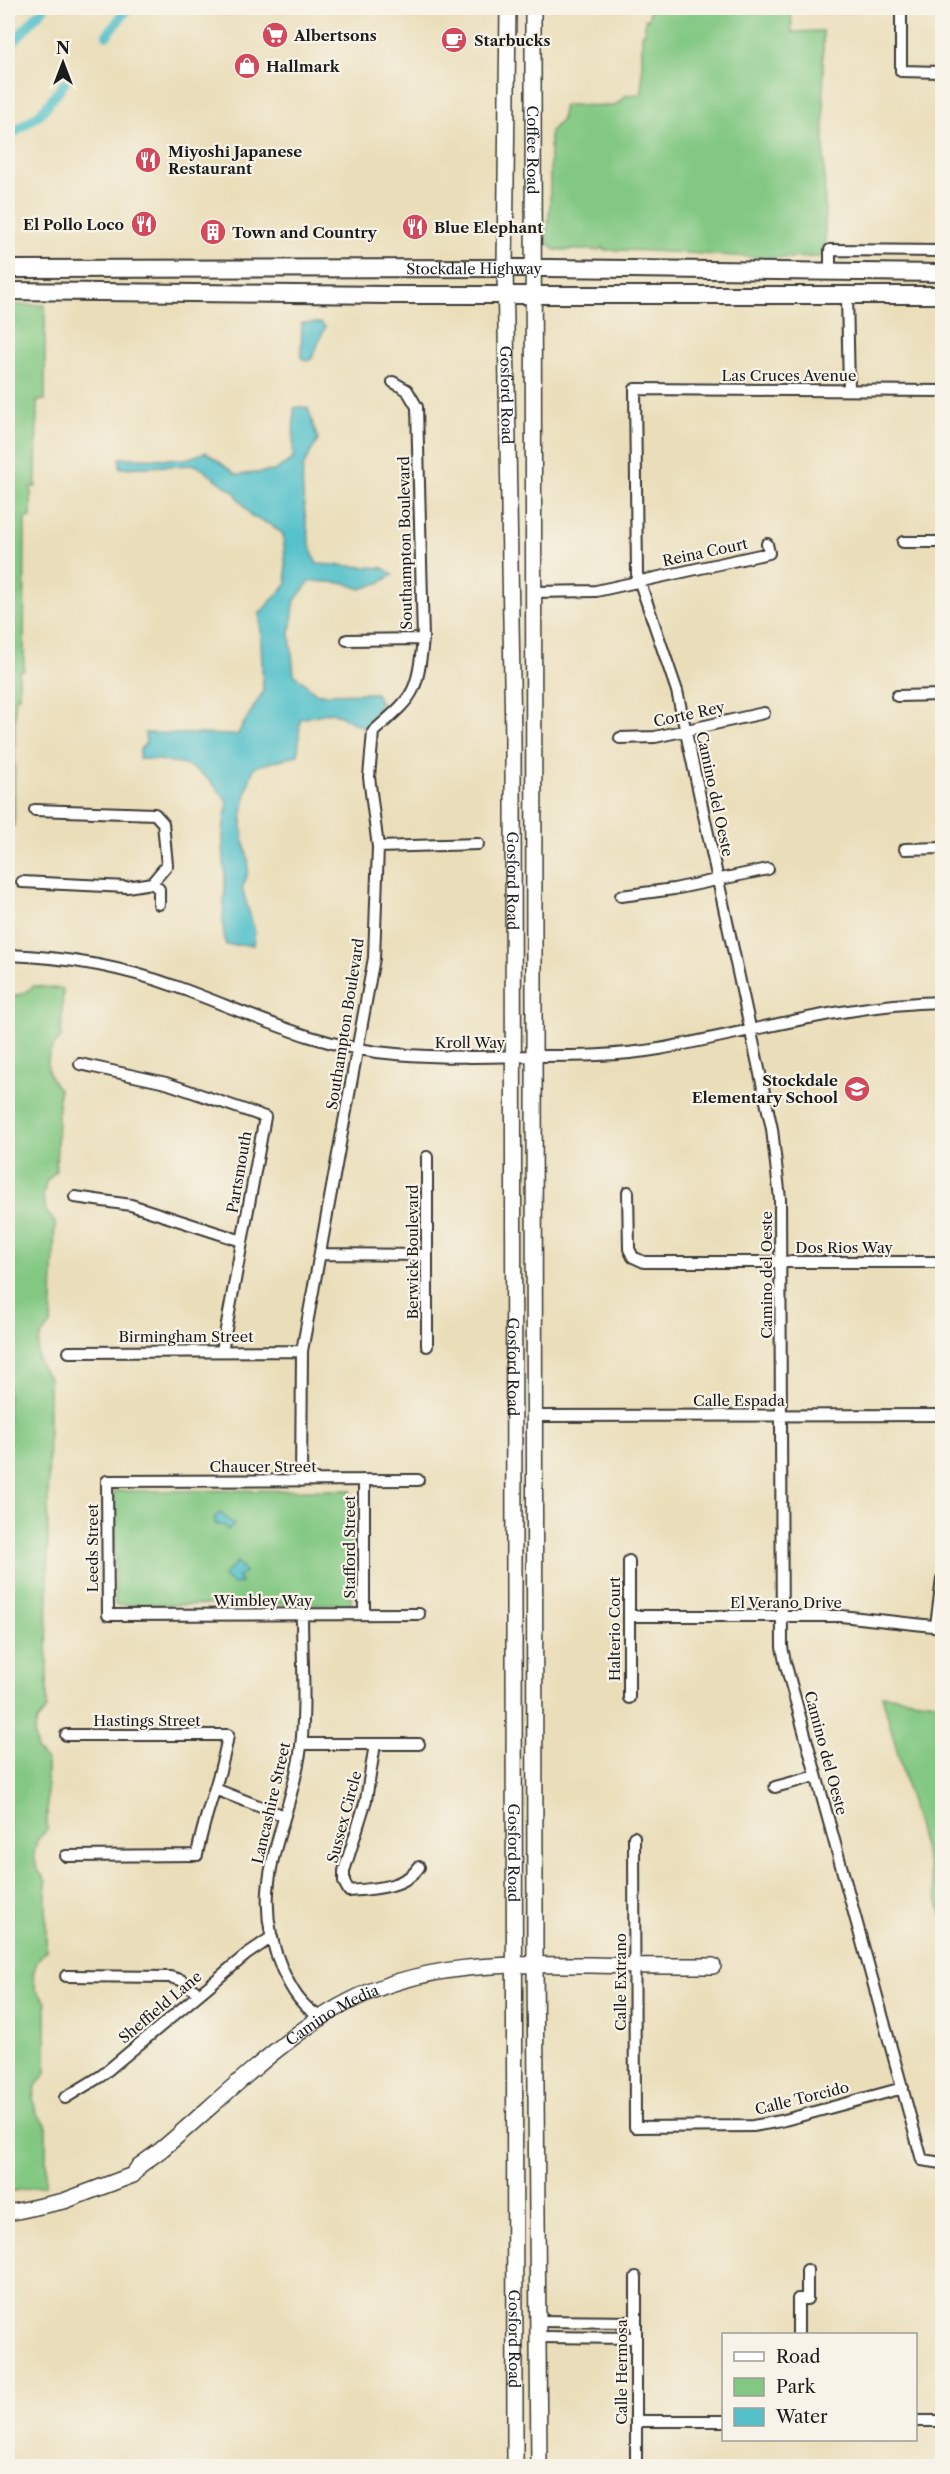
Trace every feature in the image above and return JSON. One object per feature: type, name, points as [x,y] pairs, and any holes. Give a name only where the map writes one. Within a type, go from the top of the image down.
[{"type":"main road","name":"Coffee Road","points":[[505,268],[508,8]]},
{"type":"main road","name":"Coffee Road","points":[[532,294],[533,8]]},
{"type":"main road","name":"Gosford Road","points":[[505,268],[513,739],[515,2466]]},
{"type":"main road","name":"Stockdale Highway","points":[[8,269],[532,268],[942,273]]},
{"type":"main road","points":[[847,294],[852,286],[857,284],[922,283],[942,279]]},
{"type":"main road","name":"Stockdale Highway","points":[[8,291],[942,295]]},
{"type":"main road","name":"Gosford Road","points":[[532,294],[535,1964],[539,2466]]},
{"type":"main road","name":"Camino Media","points":[[8,2213],[64,2201],[133,2175],[139,2166],[321,2017],[370,1991],[414,1976],[450,1969],[535,1964],[713,1966]]},
{"type":"street","points":[[901,8],[901,71],[942,72]]},
{"type":"street","points":[[830,272],[830,250],[942,250]]},
{"type":"street","points":[[847,294],[849,390]]},
{"type":"street","name":"Southampton Boulevard","points":[[301,1480],[302,1351],[374,958],[378,847],[369,777],[373,732],[411,697],[419,676],[423,639],[417,407],[407,390],[393,382]]},
{"type":"street","name":"Las Cruces Avenue","points":[[635,389],[942,391]]},
{"type":"street","name":"Camino del Oeste","points":[[635,389],[635,555],[638,582],[674,680],[751,1029],[778,1164],[781,1262],[782,1616],[785,1662],[922,2160],[942,2163]]},
{"type":"street","points":[[903,542],[942,542]]},
{"type":"street","name":"Reina Court","points":[[638,582],[769,553],[767,544]]},
{"type":"street","points":[[533,592],[596,591],[638,582]]},
{"type":"street","points":[[347,640],[423,639]]},
{"type":"street","points":[[897,696],[942,695]]},
{"type":"street","name":"Corte Rey","points":[[620,738],[655,737],[764,713]]},
{"type":"street","points":[[22,882],[127,887],[152,883],[167,865],[163,823],[155,814],[35,810]]},
{"type":"street","points":[[378,847],[478,844]]},
{"type":"street","points":[[905,849],[942,848]]},
{"type":"street","points":[[621,896],[768,869]]},
{"type":"street","points":[[152,883],[159,889],[159,904]]},
{"type":"street","name":"Kroll Way","points":[[8,955],[82,963],[146,976],[280,1028],[357,1049],[425,1056],[514,1057],[627,1053],[855,1009],[942,1002]]},
{"type":"street","name":"Partsmouth","points":[[80,1064],[166,1083],[265,1117],[222,1351]]},
{"type":"street","name":"Berwick Boulevard","points":[[427,1157],[427,1346]]},
{"type":"street","name":"Dos Rios Way","points":[[628,1192],[629,1249],[633,1257],[644,1262],[942,1262]]},
{"type":"street","points":[[75,1197],[131,1204],[242,1241]]},
{"type":"street","points":[[320,1254],[427,1255]]},
{"type":"street","name":"Birmingham Street","points":[[69,1352],[302,1351]]},
{"type":"street","name":"Calle Espada","points":[[535,1416],[942,1415]]},
{"type":"street","name":"Stafford Street","points":[[364,1480],[364,1614]]},
{"type":"street","name":"Chaucer Street","points":[[107,1481],[418,1480]]},
{"type":"street","name":"Leeds Street","points":[[107,1481],[108,1615]]},
{"type":"street","name":"Halterio Court","points":[[629,1561],[629,1698]]},
{"type":"street","points":[[939,1626],[942,1579]]},
{"type":"street","name":"Lancashire Street","points":[[302,1614],[301,1744],[297,1770],[272,1858],[268,1882],[272,1937],[278,1958],[296,1995],[309,2011],[321,2017]]},
{"type":"street","name":"Wimbley Way","points":[[108,1615],[419,1614]]},
{"type":"street","name":"El Verano Drive","points":[[629,1616],[878,1618],[939,1626]]},
{"type":"street","name":"Hastings Street","points":[[66,1735],[228,1735],[215,1789]]},
{"type":"street","points":[[301,1744],[419,1744]]},
{"type":"street","name":"Sussex Circle","points":[[375,1744],[366,1800],[348,1856],[344,1882],[349,1891],[373,1890],[407,1879],[413,1876],[419,1867]]},
{"type":"street","points":[[775,1787],[816,1776]]},
{"type":"street","points":[[66,1856],[197,1855],[215,1789],[284,1816]]},
{"type":"street","name":"Calle Extrano","points":[[634,1837],[635,2127]]},
{"type":"street","name":"Sheffield Lane","points":[[65,2098],[101,2076],[199,1994],[272,1937]]},
{"type":"street","points":[[66,1976],[170,1977],[181,1980],[199,1994]]},
{"type":"street","name":"Calle Torcido","points":[[635,2127],[753,2126],[781,2121],[903,2088]]},
{"type":"street","points":[[798,2333],[798,2299],[807,2299],[807,2270]]},
{"type":"street","name":"Calle Hermosa","points":[[636,2277],[636,2466]]},
{"type":"street","points":[[538,2321],[636,2322]]},
{"type":"street","points":[[538,2337],[636,2338]]},
{"type":"street","points":[[636,2421],[722,2421]]},
{"type":"street","points":[[917,2421],[942,2421]]},
{"type":"green space","points":[[649,8],[791,8],[792,32],[823,31],[825,246],[820,257],[793,258],[603,250],[603,247],[598,250],[555,250],[546,241],[550,205],[550,131],[561,121],[564,105],[614,106],[627,95],[642,94],[642,33],[645,33],[645,19],[649,19]]},
{"type":"green space","points":[[8,305],[45,305],[45,400],[37,401],[36,487],[31,487],[31,517],[25,518],[24,670],[19,671],[19,697],[15,697],[14,826],[9,827],[8,864]]},
{"type":"green space","points":[[34,986],[63,989],[61,1038],[51,1050],[48,1063],[50,1077],[59,1089],[56,1171],[46,1182],[43,1196],[46,1211],[55,1222],[51,1325],[41,1337],[37,1351],[40,1365],[49,1377],[47,1709],[37,1721],[34,1735],[37,1750],[47,1761],[47,1830],[37,1840],[34,1854],[37,1869],[46,1881],[46,1950],[37,1961],[33,1975],[36,1990],[46,2002],[46,2072],[36,2086],[33,2098],[36,2113],[46,2124],[46,2185],[8,2192],[8,997],[22,994]]},
{"type":"green space","points":[[351,1490],[351,1604],[115,1605],[114,1491]]},
{"type":"green space","points":[[882,1695],[942,1703],[942,1917]]},
{"type":"water","points":[[302,323],[321,323],[325,327],[312,359],[307,361],[301,358]]},
{"type":"water","points":[[294,408],[308,408],[318,440],[304,465],[303,473],[310,545],[317,564],[383,568],[393,575],[361,589],[345,583],[310,581],[295,600],[290,633],[294,674],[317,694],[376,693],[381,703],[364,728],[332,712],[300,719],[298,755],[254,767],[243,808],[242,823],[248,870],[242,888],[255,932],[253,945],[226,945],[223,922],[225,884],[223,835],[228,804],[201,773],[167,761],[139,759],[140,749],[146,743],[145,733],[237,735],[263,692],[260,613],[287,584],[283,534],[269,524],[252,517],[234,492],[196,465],[120,468],[120,458],[186,459],[206,452],[237,475],[274,471],[293,459]]},
{"type":"water","points":[[221,1513],[234,1525],[228,1530],[224,1525],[215,1524],[215,1517]]},
{"type":"water","points":[[237,1562],[245,1572],[238,1577],[241,1583],[233,1584],[223,1576]]},
{"type":"waterway","points":[[8,48],[44,8]]},
{"type":"waterway","points":[[107,35],[128,8]]},
{"type":"waterway","points":[[8,137],[40,114],[64,84]]},
{"type":"place","name":"Albertsons","points":[[275,35]]},
{"type":"place","name":"Starbucks","points":[[454,40]]},
{"type":"place","name":"Hallmark","points":[[247,66]]},
{"type":"place","name":"Miyoshi Japanese Restaurant","points":[[148,160]]},
{"type":"place","name":"El Pollo Loco","points":[[144,224]]},
{"type":"place","name":"Blue Elephant","points":[[415,227]]},
{"type":"place","name":"Town and Country","points":[[213,232]]},
{"type":"place","name":"Stockdale Elementary School","points":[[857,1089]]}]
